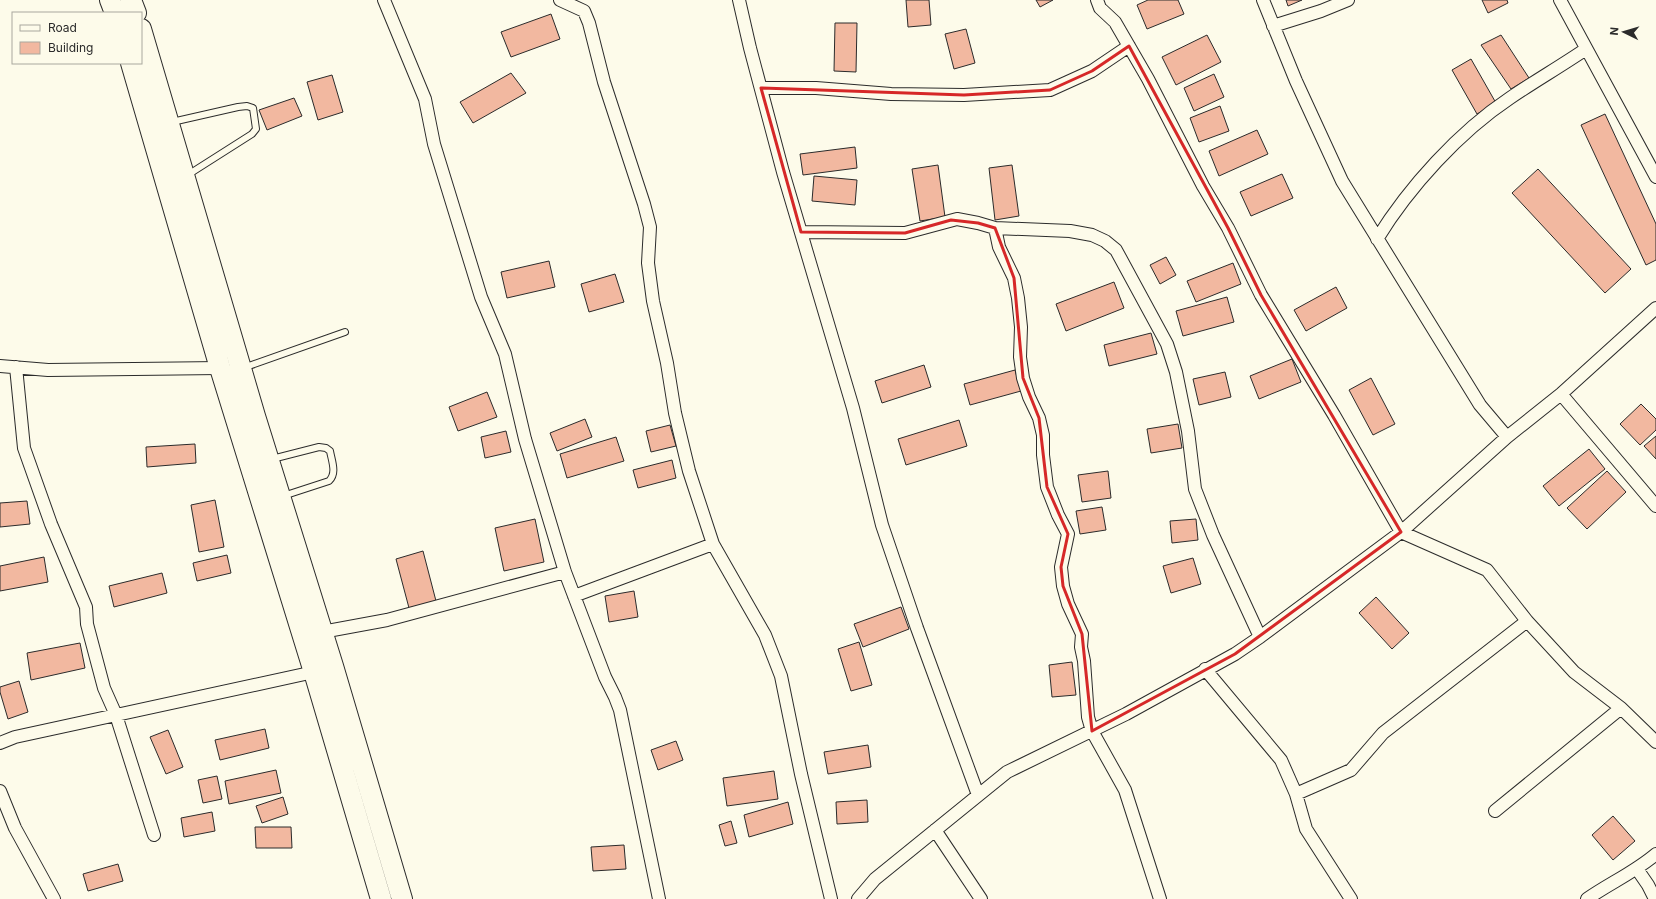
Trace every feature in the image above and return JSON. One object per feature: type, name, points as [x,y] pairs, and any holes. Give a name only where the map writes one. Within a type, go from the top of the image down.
[{"type":"highway","points":[[110,0],[115,12]]},
{"type":"highway","points":[[131,0],[136,12]]},
{"type":"highway","points":[[142,32],[280,497],[333,666],[402,899]]},
{"type":"highway","points":[[131,64],[220,368],[314,672],[381,899]]},
{"type":"street","points":[[384,0],[424,99],[434,144],[481,297],[504,354],[525,439],[565,572],[605,677],[620,710],[659,899]]},
{"type":"street","points":[[560,0],[584,11],[589,23],[604,82],[644,204],[650,227],[648,263],[653,301],[667,363],[675,413],[689,471],[713,544],[765,636],[781,676],[801,774],[831,899]]},
{"type":"street","points":[[739,0],[760,88],[783,172],[853,408],[882,525],[917,628],[978,795]]},
{"type":"street","points":[[1097,0],[1100,8],[1115,22],[1148,78],[1203,186],[1228,228],[1261,294],[1334,415],[1401,532],[1487,570],[1527,621],[1574,672],[1621,708],[1656,742]]},
{"type":"street","points":[[1263,0],[1296,81],[1342,182],[1480,405],[1508,437]]},
{"type":"street","points":[[1273,26],[1322,11],[1348,0]]},
{"type":"street","points":[[1560,0],[1656,177]]},
{"type":"street","points":[[760,88],[816,88],[891,94],[964,95],[1050,90],[1092,71],[1129,46]]},
{"type":"street","points":[[1377,239],[1393,213],[1448,150],[1509,99],[1586,48]]},
{"type":"street","points":[[801,232],[905,233],[957,219],[978,222],[995,228],[1070,231],[1092,235],[1105,241],[1116,250],[1167,344],[1176,372],[1188,431],[1195,489],[1260,637]]},
{"type":"street","points":[[995,228],[999,247],[1014,278],[1021,327],[1020,357],[1023,378],[1029,397],[1039,418],[1047,487],[1058,515],[1068,534],[1061,567],[1063,586],[1068,604],[1082,634],[1081,647],[1084,661],[1088,717],[1092,731],[1125,790],[1160,899]]},
{"type":"street","points":[[858,899],[875,879],[1007,772],[1126,714],[1205,669],[1235,654],[1260,637],[1401,532],[1508,437],[1561,394],[1656,308]]},
{"type":"street","points":[[0,366],[48,370],[220,368]]},
{"type":"street","points":[[16,367],[24,448],[51,524],[86,607],[87,624],[104,688],[116,715],[154,835]]},
{"type":"street","points":[[1561,394],[1656,506]]},
{"type":"street","points":[[574,596],[713,544]]},
{"type":"street","points":[[322,632],[387,620],[565,572]]},
{"type":"street","points":[[1296,794],[1351,770],[1382,733],[1527,621]]},
{"type":"street","points":[[1205,669],[1281,760],[1296,794],[1306,829],[1351,899]]},
{"type":"street","points":[[0,743],[15,737],[314,672]]},
{"type":"street","points":[[1495,811],[1621,708]]},
{"type":"street","points":[[0,791],[14,828],[54,899]]},
{"type":"street","points":[[935,830],[981,899]]},
{"type":"street","points":[[1588,899],[1606,886],[1637,869],[1656,854]]},
{"type":"street","points":[[1637,869],[1648,885],[1655,899]]},
{"type":"lane","points":[[169,123],[238,107],[247,106],[253,108],[256,129],[252,134],[185,176]]},
{"type":"lane","points":[[242,368],[345,332]]},
{"type":"lane","points":[[269,460],[319,447],[326,448],[330,451],[334,472],[333,477],[329,481],[280,497]]},
{"type":"highlighted area","points":[[1129,46],[1228,228],[1261,295],[1401,532],[1235,654],[1092,731],[1082,634],[1063,586],[1061,567],[1068,534],[1047,487],[1039,418],[1023,378],[1014,278],[995,228],[978,223],[951,220],[905,233],[801,232],[761,88],[964,95],[1050,90],[1092,71]]},
{"type":"building","points":[[906,0],[929,0],[931,25],[908,27]]},
{"type":"building","points":[[1036,0],[1053,0],[1040,7]]},
{"type":"building","points":[[1148,0],[1178,0],[1184,14],[1147,29],[1137,5]]},
{"type":"building","points":[[1286,0],[1302,0],[1288,6]]},
{"type":"building","points":[[1482,0],[1507,0],[1508,3],[1488,13]]},
{"type":"building","points":[[551,14],[560,39],[511,57],[501,32]]},
{"type":"building","points":[[835,23],[857,23],[856,72],[834,71]]},
{"type":"building","points":[[966,29],[975,63],[954,69],[945,34]]},
{"type":"building","points":[[1207,35],[1221,62],[1176,85],[1162,57]]},
{"type":"building","points":[[1501,35],[1529,78],[1511,89],[1481,45]]},
{"type":"building","points":[[1471,59],[1496,103],[1477,114],[1452,70]]},
{"type":"building","points":[[511,73],[526,93],[473,123],[460,102]]},
{"type":"building","points":[[1214,74],[1224,97],[1194,111],[1184,88]]},
{"type":"building","points":[[332,75],[343,112],[318,120],[307,82]]},
{"type":"building","points":[[294,98],[302,116],[267,130],[259,110]]},
{"type":"building","points":[[1220,106],[1229,131],[1199,142],[1190,118]]},
{"type":"building","points":[[1605,114],[1656,224],[1656,260],[1646,265],[1581,125]]},
{"type":"building","points":[[1257,130],[1268,154],[1219,176],[1209,151]]},
{"type":"building","points":[[855,147],[857,168],[803,175],[800,154]]},
{"type":"building","points":[[938,165],[945,217],[920,221],[912,169]]},
{"type":"building","points":[[1012,165],[1019,216],[995,220],[989,168]]},
{"type":"building","points":[[1538,169],[1631,269],[1605,293],[1512,193]]},
{"type":"building","points":[[1282,174],[1293,198],[1251,216],[1240,192]]},
{"type":"building","points":[[814,176],[857,180],[855,205],[812,201]]},
{"type":"building","points":[[1166,257],[1176,275],[1160,284],[1150,265]]},
{"type":"building","points":[[549,261],[555,287],[507,298],[501,272]]},
{"type":"building","points":[[1233,263],[1241,284],[1196,302],[1187,281]]},
{"type":"building","points":[[615,274],[624,302],[589,312],[581,284]]},
{"type":"building","points":[[1114,282],[1124,308],[1066,331],[1056,304]]},
{"type":"building","points":[[1336,287],[1347,308],[1306,331],[1294,310]]},
{"type":"building","points":[[1227,297],[1234,322],[1183,336],[1176,311]]},
{"type":"building","points":[[1151,333],[1157,354],[1109,366],[1104,345]]},
{"type":"building","points":[[1292,359],[1301,382],[1259,399],[1250,376]]},
{"type":"building","points":[[924,365],[931,387],[882,403],[875,381]]},
{"type":"building","points":[[1015,370],[1021,391],[970,405],[964,384]]},
{"type":"building","points":[[1225,372],[1231,397],[1199,405],[1193,379]]},
{"type":"building","points":[[1371,378],[1395,424],[1373,435],[1349,390]]},
{"type":"building","points":[[487,392],[497,417],[458,431],[449,407]]},
{"type":"building","points":[[1641,404],[1656,419],[1656,430],[1640,445],[1620,424]]},
{"type":"building","points":[[585,419],[592,437],[557,451],[550,433]]},
{"type":"building","points":[[959,420],[967,446],[906,465],[898,439]]},
{"type":"building","points":[[1178,424],[1182,448],[1151,453],[1147,429]]},
{"type":"building","points":[[670,425],[676,446],[651,452],[646,431]]},
{"type":"building","points":[[506,431],[511,452],[485,458],[481,437]]},
{"type":"building","points":[[1656,436],[1656,459],[1644,446]]},
{"type":"building","points":[[616,437],[624,461],[567,478],[560,454]]},
{"type":"building","points":[[195,444],[196,463],[147,467],[146,447]]},
{"type":"building","points":[[1589,449],[1605,469],[1559,506],[1543,486]]},
{"type":"building","points":[[672,460],[676,478],[638,488],[633,470]]},
{"type":"building","points":[[1108,471],[1111,498],[1082,502],[1078,475]]},
{"type":"building","points":[[1607,471],[1626,492],[1587,529],[1567,508]]},
{"type":"building","points":[[215,500],[224,547],[199,552],[191,505]]},
{"type":"building","points":[[27,501],[30,524],[0,527],[0,503]]},
{"type":"building","points":[[1102,507],[1106,530],[1080,534],[1076,511]]},
{"type":"building","points":[[535,519],[544,562],[504,571],[495,528]]},
{"type":"building","points":[[1196,519],[1198,540],[1172,543],[1170,521]]},
{"type":"building","points":[[423,551],[436,601],[409,608],[396,559]]},
{"type":"building","points":[[227,555],[231,573],[197,581],[193,563]]},
{"type":"building","points":[[44,557],[48,582],[0,591],[0,566]]},
{"type":"building","points":[[1193,558],[1201,584],[1171,593],[1163,566]]},
{"type":"building","points":[[162,573],[167,593],[114,607],[109,586]]},
{"type":"building","points":[[634,591],[638,617],[609,622],[605,596]]},
{"type":"building","points":[[1376,597],[1409,633],[1392,649],[1359,613]]},
{"type":"building","points":[[901,607],[909,629],[863,647],[854,624]]},
{"type":"building","points":[[859,642],[872,685],[851,691],[838,649]]},
{"type":"building","points":[[80,643],[85,668],[31,680],[27,653]]},
{"type":"building","points":[[1072,662],[1076,695],[1052,697],[1049,665]]},
{"type":"building","points":[[19,681],[28,712],[8,719],[0,692],[0,687]]},
{"type":"building","points":[[265,729],[269,748],[220,760],[215,740]]},
{"type":"building","points":[[168,730],[183,767],[166,774],[150,737]]},
{"type":"building","points":[[676,741],[683,760],[658,770],[651,750]]},
{"type":"building","points":[[868,745],[871,767],[828,774],[824,752]]},
{"type":"building","points":[[276,770],[281,793],[229,804],[225,781]]},
{"type":"building","points":[[774,771],[778,799],[727,806],[723,778]]},
{"type":"building","points":[[217,776],[222,799],[203,803],[198,780]]},
{"type":"building","points":[[283,797],[288,814],[262,823],[256,806]]},
{"type":"building","points":[[867,800],[868,822],[837,824],[836,802]]},
{"type":"building","points":[[788,802],[793,824],[749,837],[744,815]]},
{"type":"building","points":[[212,812],[215,831],[184,837],[181,818]]},
{"type":"building","points":[[1613,816],[1635,841],[1613,860],[1592,835]]},
{"type":"building","points":[[731,821],[737,843],[725,846],[719,825]]},
{"type":"building","points":[[255,827],[291,827],[292,848],[256,848]]},
{"type":"building","points":[[624,845],[626,869],[593,871],[591,847]]},
{"type":"building","points":[[118,864],[123,881],[88,891],[83,874]]}]
